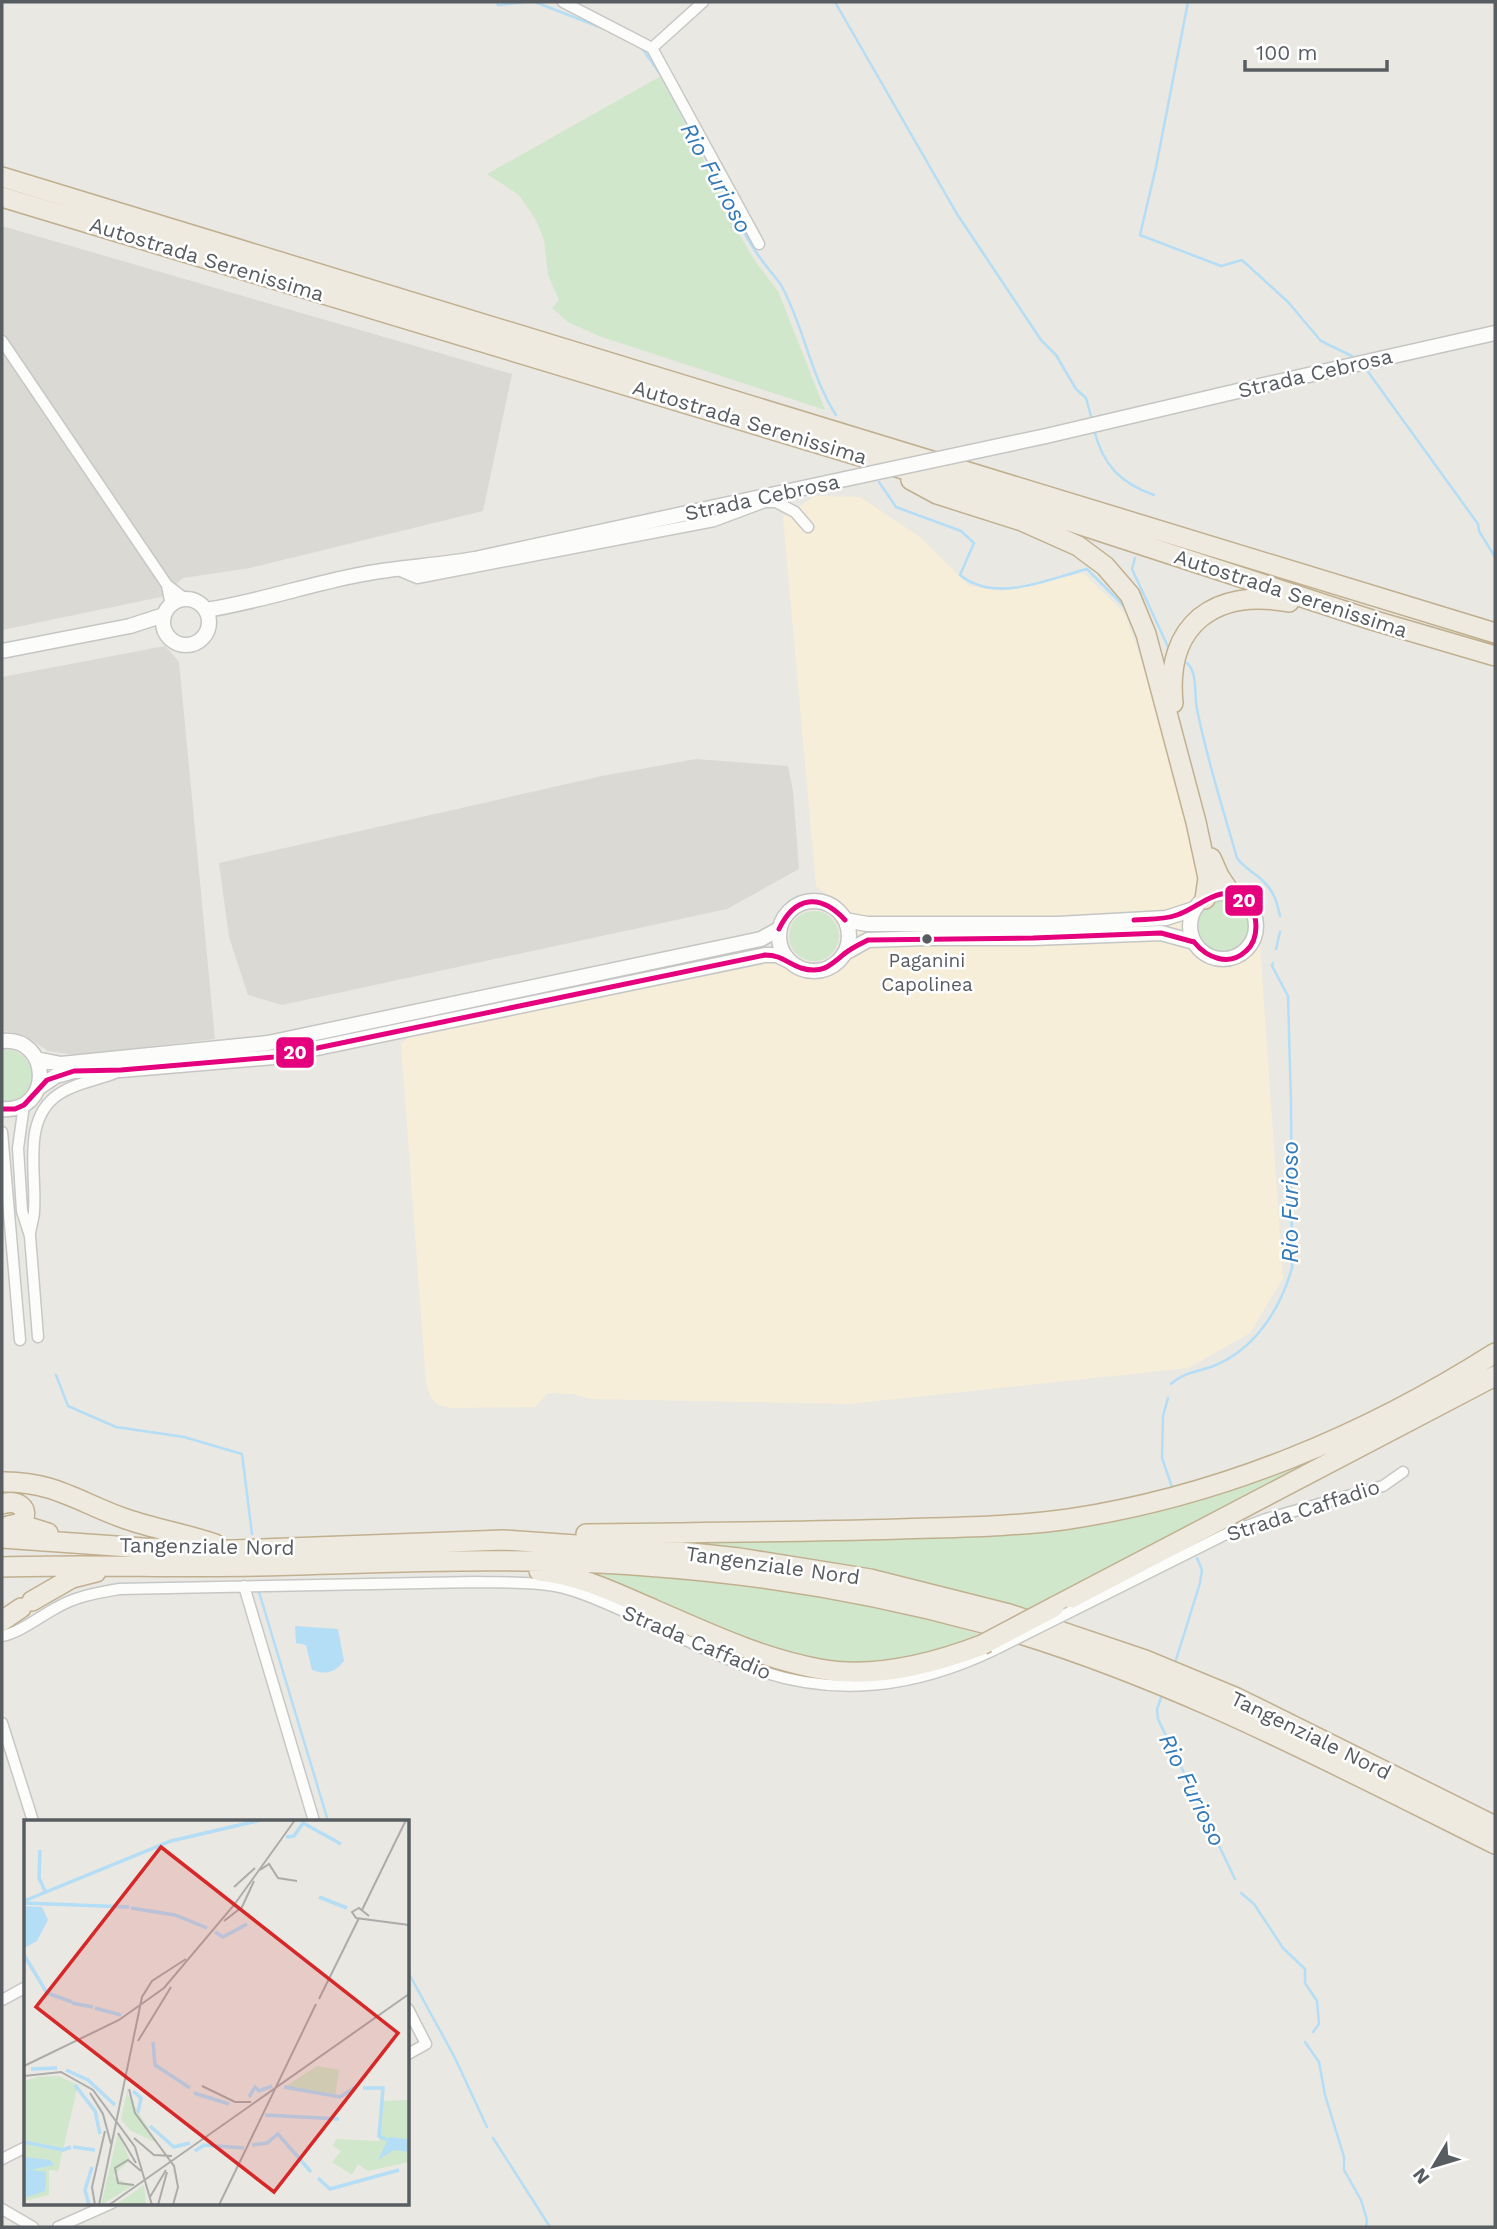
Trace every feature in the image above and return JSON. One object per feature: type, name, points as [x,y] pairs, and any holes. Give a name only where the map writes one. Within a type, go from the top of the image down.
[{"type":"highway","name":"Autostrada Serenissima","points":[[2,177],[1495,633]]},
{"type":"highway","name":"Autostrada Serenissima","points":[[2,197],[989,495],[1372,620],[1495,656]]},
{"type":"highway","points":[[870,459],[937,494],[1052,533],[1093,555],[1117,578],[1136,609],[1152,653],[1207,870],[1200,904]]},
{"type":"highway","points":[[1296,572],[1447,607],[1495,621]]},
{"type":"highway","points":[[1231,894],[1213,864],[1175,714],[1172,672],[1174,659],[1186,635],[1200,618],[1218,607],[1249,598],[1276,600],[1372,620]]},
{"type":"highway","points":[[504,1540],[550,1534],[773,1533],[1024,1524],[1132,1507],[1206,1489],[1309,1451],[1414,1401],[1495,1353]]},
{"type":"highway","points":[[451,1562],[572,1577],[790,1663],[823,1670],[857,1672],[909,1667],[989,1647],[1495,1376]]},
{"type":"highway","points":[[2,1482],[57,1489],[125,1518],[233,1550]]},
{"type":"highway","points":[[2,1504],[12,1502],[22,1507],[26,1515],[10,1525]]},
{"type":"highway","points":[[10,1525],[90,1544]]},
{"type":"highway","name":"Tangenziale Nord","points":[[2,1538],[233,1550],[504,1540],[679,1552],[752,1560],[870,1579],[1009,1614],[1144,1660],[1237,1698],[1495,1826]]},
{"type":"highway","name":"Tangenziale Nord","points":[[2,1567],[206,1567],[537,1561],[644,1565],[719,1572],[858,1594],[982,1623],[1126,1670],[1210,1704],[1495,1844]]},
{"type":"highway","points":[[2,1620],[72,1577],[90,1573],[206,1567]]},
{"type":"street","points":[[563,2],[652,48],[759,244]]},
{"type":"street","points":[[652,48],[703,2]]},
{"type":"street","name":"Strada Cebrosa","points":[[208,617],[232,606],[317,583],[435,566],[630,525],[1032,439],[1495,333]]},
{"type":"street","points":[[2,341],[167,584],[185,599],[198,603],[208,617],[204,637],[192,645],[178,644],[167,635],[130,625]]},
{"type":"street","points":[[398,570],[417,578],[531,557],[724,519],[765,502],[776,502],[795,512],[808,527]]},
{"type":"street","points":[[531,557],[545,543]]},
{"type":"street","points":[[167,584],[168,610],[163,621],[167,635]]},
{"type":"street","points":[[2,651],[130,625],[168,610],[185,599]]},
{"type":"street","points":[[845,920],[867,924],[1058,924],[1167,918],[1220,893],[1231,894],[1249,905],[1254,914],[1256,932],[1250,946],[1237,957],[1217,959],[1208,956],[1194,942],[1190,931],[1190,920],[1200,904]]},
{"type":"street","points":[[791,962],[783,953],[779,929],[792,908],[809,901],[830,904],[845,920],[849,942],[845,953]]},
{"type":"street","points":[[36,1059],[61,1064],[268,1043],[761,939],[779,929]]},
{"type":"street","points":[[38,1088],[57,1076],[74,1071],[121,1070],[274,1057],[765,955],[777,955],[798,967],[815,971],[827,969],[845,953],[868,940],[1161,933],[1194,942]]},
{"type":"street","points":[[2,1041],[19,1043],[29,1049],[36,1059],[40,1079],[32,1098],[15,1109],[2,1109]]},
{"type":"street","points":[[30,1236],[34,1212],[34,1136],[42,1111],[57,1095],[79,1083],[121,1070]]},
{"type":"street","points":[[23,1105],[18,1148],[22,1211],[30,1236],[38,1337]]},
{"type":"street","points":[[2,1132],[20,1340]]},
{"type":"street","name":"Strada Caffadio","points":[[1062,1610],[1228,1533],[1266,1519],[1383,1486],[1403,1472]]},
{"type":"street","name":"Strada Caffadio","points":[[2,1636],[63,1604],[119,1589],[476,1582],[550,1586],[570,1590],[754,1669],[809,1683],[855,1686],[891,1684],[930,1676],[967,1663],[989,1647]]},
{"type":"street","points":[[244,1586],[314,1820]]},
{"type":"street","points":[[2,1723],[33,1820]]},
{"type":"street","points":[[2,2000],[24,1988]]},
{"type":"street","points":[[410,2014],[426,2044],[410,2053]]},
{"type":"street","points":[[2,2159],[24,2148]]},
{"type":"street","points":[[58,2227],[110,2204]]},
{"type":"street","points":[[2,2209],[33,2227]]},
{"type":"shaded area","points":[[2,226],[512,374],[483,511],[250,568],[183,578],[161,597],[2,630]]},
{"type":"shaded area","points":[[815,496],[860,497],[920,537],[969,586],[1002,591],[1083,573],[1125,614],[1141,660],[1199,867],[1257,903],[1283,1278],[1250,1333],[1188,1368],[849,1404],[590,1399],[573,1394],[548,1393],[535,1407],[450,1408],[437,1404],[430,1396],[426,1383],[401,1044],[408,1037],[755,960],[778,962],[824,975],[852,954],[851,913],[816,886],[783,517]]},
{"type":"shaded area","points":[[165,646],[179,662],[215,1039],[76,1055],[48,1051],[25,1036],[2,1032],[2,677]]},
{"type":"shaded area","points":[[696,759],[788,766],[793,791],[799,869],[727,909],[282,1005],[248,995],[229,937],[219,863],[602,776]]},
{"type":"green space","points":[[661,76],[738,232],[755,261],[778,291],[825,410],[599,336],[568,322],[552,308],[559,300],[548,275],[544,240],[536,220],[519,195],[487,174]]},
{"type":"green space","points":[[1223,900],[1233,902],[1241,908],[1247,916],[1247,936],[1241,944],[1233,950],[1223,952],[1213,950],[1205,944],[1199,936],[1197,926],[1199,916],[1205,908],[1213,902]]},
{"type":"green space","points":[[814,911],[832,918],[839,936],[832,954],[814,961],[796,954],[789,936],[796,918]]},
{"type":"green space","points":[[2,1049],[25,1058],[32,1076],[30,1086],[24,1094],[2,1101]]},
{"type":"green space","points":[[1375,1429],[1029,1610],[869,1572],[706,1546],[706,1542],[802,1541],[1045,1527]]},
{"type":"green space","points":[[588,1572],[688,1579],[787,1591],[885,1609],[982,1635],[960,1645],[873,1666],[788,1658]]},
{"type":"water","points":[[295,1626],[338,1629],[344,1661],[330,1672],[312,1670],[306,1645],[296,1643]]},
{"type":"waterway","name":"Rio Furioso","points":[[497,2],[498,5],[526,2]]},
{"type":"waterway","name":"Rio Furioso","points":[[535,2],[602,28]]},
{"type":"waterway","points":[[835,2],[957,214],[1041,340],[1056,355],[1076,389],[1086,398],[1092,420]]},
{"type":"waterway","points":[[1188,2],[1140,235],[1221,266],[1242,260],[1288,302],[1321,341],[1352,356]]},
{"type":"waterway","name":"Rio Furioso","points":[[642,48],[664,80]]},
{"type":"waterway","name":"Rio Furioso","points":[[670,92],[746,236],[781,285],[796,317],[820,384],[836,415]]},
{"type":"waterway","points":[[1366,369],[1478,524],[1479,531],[1495,557]]},
{"type":"waterway","points":[[1094,430],[1102,453],[1115,471],[1132,485],[1154,495]]},
{"type":"waterway","name":"Rio Furioso","points":[[879,482],[896,507],[961,531],[974,543],[960,575],[974,583],[990,588],[1022,587],[1087,569],[1125,607]]},
{"type":"waterway","name":"Rio Furioso","points":[[1135,558],[1132,569],[1169,649]]},
{"type":"waterway","name":"Rio Furioso","points":[[1187,663],[1193,672],[1197,709],[1237,858],[1270,889],[1280,916]]},
{"type":"waterway","name":"Rio Furioso","points":[[1276,949],[1280,932]]},
{"type":"waterway","name":"Rio Furioso","points":[[1171,1384],[1185,1375],[1226,1360],[1252,1340],[1272,1314],[1292,1268],[1288,996],[1272,966],[1273,963]]},
{"type":"waterway","points":[[56,1375],[68,1406],[116,1427],[184,1437],[242,1454],[252,1534]]},
{"type":"waterway","name":"Rio Furioso","points":[[1168,1398],[1163,1416],[1162,1458],[1172,1487]]},
{"type":"waterway","name":"Rio Furioso","points":[[1175,1663],[1200,1583],[1202,1570],[1197,1558]]},
{"type":"waterway","points":[[259,1592],[328,1820]]},
{"type":"waterway","name":"Rio Furioso","points":[[1161,1698],[1157,1709],[1158,1719],[1235,1879]]},
{"type":"waterway","name":"Rio Furioso","points":[[1241,1893],[1254,1904],[1283,1948],[1305,1969],[1305,1983],[1317,2001],[1319,2024],[1313,2032]]},
{"type":"waterway","points":[[410,1976],[455,2058],[487,2127]]},
{"type":"waterway","name":"Rio Furioso","points":[[1305,2042],[1319,2062],[1325,2095],[1344,2157],[1344,2170],[1361,2200],[1367,2220],[1366,2227]]},
{"type":"waterway","points":[[493,2138],[550,2227]]},
{"type":"transit line","name":"20","points":[[1134,920],[1172,917],[1220,894],[1237,896],[1246,902],[1255,916],[1256,930],[1252,943],[1233,959],[1218,959],[1194,942]]},
{"type":"transit line","name":"20","points":[[779,929],[793,910],[809,902],[826,905],[845,920]]},
{"type":"transit line","name":"20","points":[[2,1109],[15,1109],[24,1105],[47,1080],[74,1071],[121,1070],[274,1057],[765,955],[780,958],[808,970],[819,970],[868,940],[1161,933],[1194,942]]},
{"type":"place","name":"Paganini Capolinea","points":[[927,939]]}]
